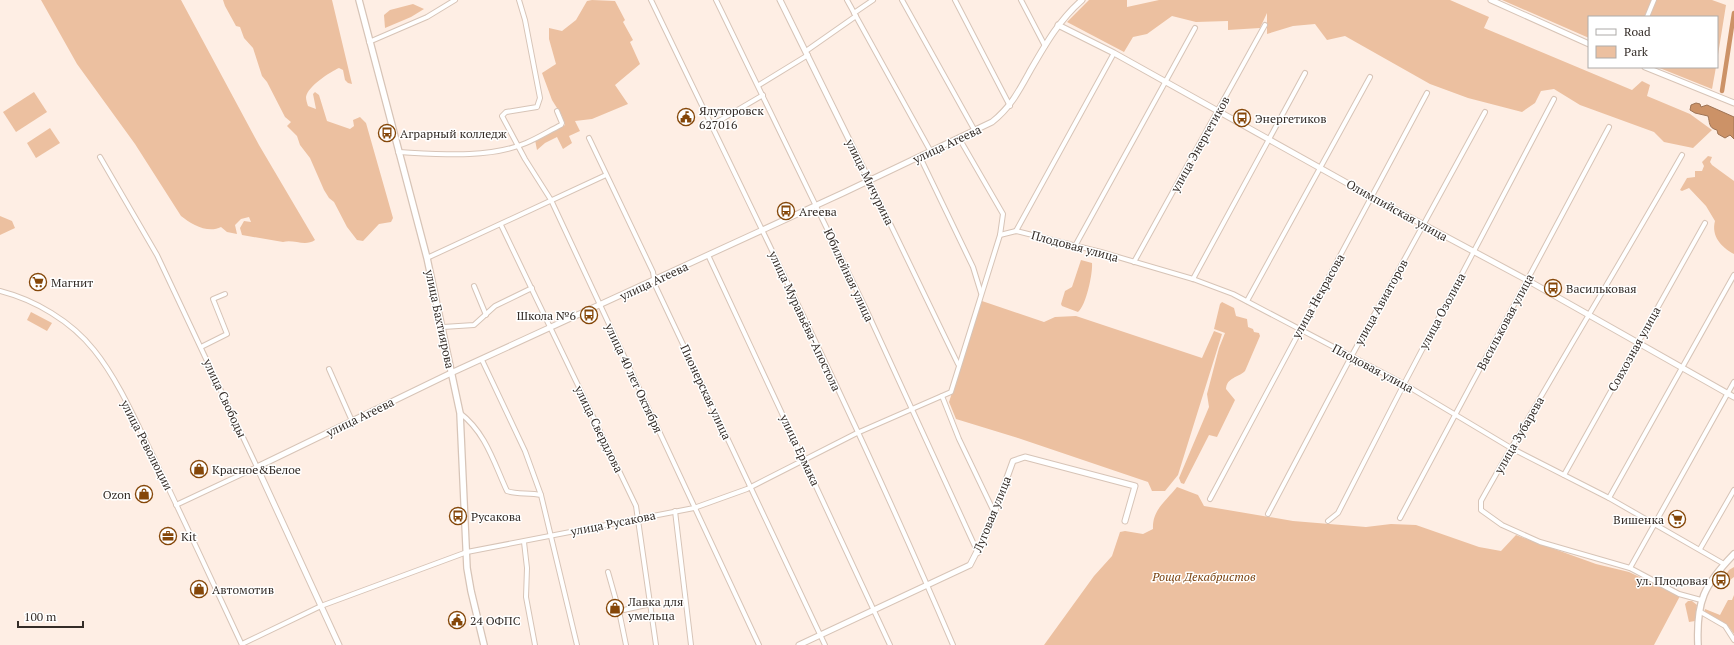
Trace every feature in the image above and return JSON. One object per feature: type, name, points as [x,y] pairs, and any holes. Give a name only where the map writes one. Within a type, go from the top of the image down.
[{"type":"main road","name":"улица Бахтиярова","points":[[359,0],[427,258],[443,327],[460,413],[466,552],[471,591],[484,645]]},
{"type":"main road","points":[[1698,645],[1699,611],[1701,600],[1711,581],[1734,554]]},
{"type":"street","points":[[369,42],[427,17],[455,0]]},
{"type":"street","name":"улица 40 лет Октября","points":[[519,0],[525,20],[540,98],[537,107],[506,112],[502,116],[517,145],[551,200],[759,645]]},
{"type":"street","name":"улица Муравьёва-Апостола","points":[[651,0],[763,230],[927,584],[953,645]]},
{"type":"street","name":"Юбилейная улица","points":[[716,0],[817,206],[910,409],[978,552]]},
{"type":"street","name":"улица Мичурина","points":[[780,0],[958,364]]},
{"type":"street","points":[[847,0],[931,152]]},
{"type":"street","points":[[759,85],[807,53],[873,0]]},
{"type":"street","points":[[902,0],[975,131]]},
{"type":"street","points":[[955,0],[1010,106]]},
{"type":"street","points":[[1021,0],[1045,46]]},
{"type":"street","name":"улица Агеева","points":[[176,505],[451,373],[817,206],[992,122],[1010,106],[1058,25],[1082,0]]},
{"type":"street","points":[[1490,0],[1588,44]]},
{"type":"street","points":[[1647,16],[1654,0]]},
{"type":"street","name":"Олимпийская улица","points":[[1058,25],[1114,53],[1372,197],[1527,280],[1734,397]]},
{"type":"street","name":"улица Энергетиков","points":[[1134,262],[1265,25]]},
{"type":"street","points":[[1075,246],[1195,28]]},
{"type":"street","points":[[1016,231],[1114,53]]},
{"type":"street","points":[[1647,68],[1734,103]]},
{"type":"street","points":[[1192,279],[1305,73]]},
{"type":"street","points":[[1248,301],[1370,77]]},
{"type":"street","name":"улица Некрасова","points":[[1210,499],[1299,328],[1372,197],[1427,93]]},
{"type":"street","points":[[712,125],[763,95]]},
{"type":"street","name":"улица Озолина","points":[[1328,521],[1338,513],[1554,99]]},
{"type":"street","points":[[398,152],[435,154],[487,152],[524,144],[561,125],[562,123],[557,111]]},
{"type":"street","name":"улица Авиаторов","points":[[1268,514],[1351,356],[1486,112]]},
{"type":"street","name":"Васильковая улица","points":[[1400,518],[1609,127]]},
{"type":"street","name":"Пионерская улица","points":[[589,138],[655,279],[655,285],[825,645]]},
{"type":"street","points":[[959,138],[1003,214],[1000,235],[950,392],[942,396],[959,439],[994,512]]},
{"type":"street","name":"улица Зубарева","points":[[1682,155],[1511,448],[1481,501],[1481,510],[1502,525],[1540,542],[1630,568],[1679,594],[1701,600]]},
{"type":"street","name":"улица Свободы","points":[[100,157],[157,255],[201,346],[339,645]]},
{"type":"street","points":[[920,157],[973,267],[981,293]]},
{"type":"street","points":[[427,258],[606,175]]},
{"type":"street","name":"Совхозная улица","points":[[1564,475],[1705,223]]},
{"type":"street","name":"улица Свердлова","points":[[501,225],[636,506],[656,645]]},
{"type":"street","name":"Плодовая улица","points":[[1000,235],[1016,231],[1075,246],[1192,279],[1219,288],[1248,301],[1404,384],[1511,448],[1609,498],[1724,564]]},
{"type":"street","name":"улица Ермака","points":[[708,255],[890,645]]},
{"type":"street","points":[[1609,498],[1681,367],[1734,275]]},
{"type":"street","points":[[474,286],[486,315]]},
{"type":"street","points":[[443,327],[474,325],[495,306],[532,288]]},
{"type":"street","name":"улица Революции","points":[[0,291],[30,301],[44,308],[70,327],[93,349],[119,389],[242,644]]},
{"type":"street","points":[[201,346],[227,334],[213,299],[225,294]]},
{"type":"street","points":[[482,360],[525,450],[541,495],[577,645]]},
{"type":"street","points":[[329,369],[352,421]]},
{"type":"street","points":[[1630,568],[1734,382]]},
{"type":"street","name":"улица Русакова","points":[[242,644],[321,606],[466,552],[694,508],[752,488],[857,433],[942,396]]},
{"type":"street","points":[[460,413],[470,420],[484,439],[508,491],[513,493],[527,492],[541,495]]},
{"type":"street","name":"Луговая улица","points":[[799,645],[821,636],[874,609],[970,564],[978,552],[1013,461],[1025,457],[1135,486],[1125,521]]},
{"type":"street","points":[[1700,549],[1734,490]]},
{"type":"street","points":[[675,511],[691,645]]},
{"type":"street","points":[[524,542],[527,568],[526,597],[535,645]]},
{"type":"street","points":[[608,572],[619,611],[626,645]]},
{"type":"street","points":[[619,611],[651,604]]},
{"type":"street","points":[[1699,611],[1725,626],[1734,640]]},
{"type":"green space","points":[[41,0],[181,0],[259,145],[315,240],[307,243],[291,241],[283,242],[242,235],[240,228],[244,221],[251,222],[249,217],[241,219],[235,225],[237,234],[227,232],[221,227],[216,229],[205,229],[181,216],[135,144],[77,64]]},
{"type":"green space","points":[[223,0],[332,0],[352,84],[345,80],[343,70],[339,68],[315,84],[308,93],[306,99],[308,106],[316,109],[313,94],[315,92],[319,95],[327,121],[350,129],[354,126],[353,120],[360,117],[366,123],[393,218],[391,222],[379,224],[363,241],[357,240],[347,227],[334,202],[329,198],[324,190],[310,158],[300,145],[297,136],[287,126],[291,122],[285,117],[267,82],[262,76],[253,48],[244,38],[240,27],[236,26]]},
{"type":"green space","points":[[1089,0],[1127,0],[1127,7],[1159,0],[1450,0],[1489,17],[1484,28],[1632,90],[1642,81],[1650,85],[1647,96],[1690,114],[1712,130],[1693,148],[1664,142],[1654,132],[1580,105],[1554,89],[1541,91],[1535,103],[1522,112],[1468,98],[1430,84],[1345,36],[1327,40],[1315,24],[1293,26],[1267,34],[1267,13],[1260,28],[1228,30],[1228,21],[1196,22],[1172,16],[1147,34],[1133,37],[1124,52],[1067,22]]},
{"type":"green space","points":[[1502,0],[1712,0],[1726,5],[1718,55],[1718,16],[1588,16],[1588,38]]},
{"type":"green space","points":[[587,1],[615,1],[625,20],[623,22],[633,40],[630,42],[640,64],[615,85],[628,104],[592,119],[575,121],[580,131],[569,136],[572,143],[563,149],[557,137],[545,143],[537,150],[535,140],[565,125],[562,116],[552,100],[542,73],[556,64],[549,39],[549,28],[562,31],[576,20]]},
{"type":"green space","points":[[413,4],[424,9],[411,17],[385,28],[384,15],[390,10]]},
{"type":"green space","points":[[1660,68],[1716,68],[1712,89]]},
{"type":"green space","points":[[34,92],[47,112],[16,132],[3,112]]},
{"type":"green space","points":[[50,128],[60,143],[36,158],[27,143]]},
{"type":"green space","points":[[1708,156],[1712,157],[1710,162],[1712,165],[1734,181],[1734,254],[1725,248],[1718,240],[1714,232],[1715,221],[1706,206],[1689,188],[1682,191],[1680,190],[1687,178],[1695,177],[1695,171],[1702,171],[1704,166],[1702,162]]},
{"type":"green space","points":[[0,216],[12,221],[15,228],[0,235]]},
{"type":"green space","points":[[1081,260],[1092,263],[1092,268],[1084,303],[1078,312],[1062,306],[1061,304],[1065,291],[1072,287]]},
{"type":"green space","points":[[982,301],[1044,322],[1055,317],[1076,316],[1202,358],[1214,331],[1222,334],[1178,475],[1165,491],[1152,491],[1148,482],[1018,438],[956,419],[949,402]]},
{"type":"green space","points":[[1222,302],[1234,308],[1236,316],[1247,319],[1248,327],[1253,329],[1254,332],[1259,333],[1260,336],[1245,371],[1228,382],[1226,389],[1235,400],[1217,437],[1209,435],[1184,484],[1181,483],[1179,478],[1209,407],[1207,394],[1219,348],[1225,333],[1214,329],[1220,304]]},
{"type":"green space","points":[[31,312],[52,323],[47,331],[27,320]]},
{"type":"green space","name":"Роща Декабристов","points":[[1177,487],[1198,495],[1204,506],[1293,521],[1366,527],[1391,524],[1416,525],[1479,547],[1501,551],[1516,535],[1596,564],[1629,572],[1680,596],[1654,645],[1044,645],[1094,576],[1112,556],[1120,532],[1125,531],[1143,534],[1153,529],[1153,522],[1157,511]]},
{"type":"green space","points":[[1734,567],[1734,577],[1722,586],[1721,582],[1729,570]]},
{"type":"green space","points":[[1734,595],[1734,634],[1728,626],[1704,613],[1705,609],[1720,615],[1728,600],[1732,600]]},
{"type":"green space","points":[[1688,601],[1692,601],[1697,605],[1695,621],[1689,622],[1685,604]]},
{"type":"shaded area","points":[[1696,103],[1700,104],[1701,107],[1707,105],[1734,117],[1734,139],[1730,135],[1725,138],[1718,134],[1717,130],[1712,128],[1709,123],[1708,116],[1695,113],[1690,110],[1691,105]]},
{"type":"waterway","points":[[1722,91],[1734,13]]},
{"type":"place","name":"Ялуторовск 627016","points":[[686,117]]},
{"type":"place","name":"Энергетиков","points":[[1242,118]]},
{"type":"place","name":"Аграрный колледж","points":[[387,133]]},
{"type":"place","name":"Агеева","points":[[786,211]]},
{"type":"place","name":"Магнит","points":[[38,282]]},
{"type":"place","name":"Васильковая","points":[[1553,288]]},
{"type":"place","name":"Школа №6","points":[[589,315]]},
{"type":"place","name":"Красное&Белое","points":[[199,469]]},
{"type":"place","name":"Ozon","points":[[144,494]]},
{"type":"place","name":"Русакова","points":[[458,516]]},
{"type":"place","name":"Вишенка","points":[[1677,519]]},
{"type":"place","name":"Kit","points":[[168,536]]},
{"type":"place","name":"ул. Плодовая","points":[[1721,580]]},
{"type":"place","name":"Автомотив","points":[[199,589]]},
{"type":"place","name":"Лавка для умельца","points":[[615,608]]},
{"type":"place","name":"24 ОФПС","points":[[457,620]]}]
